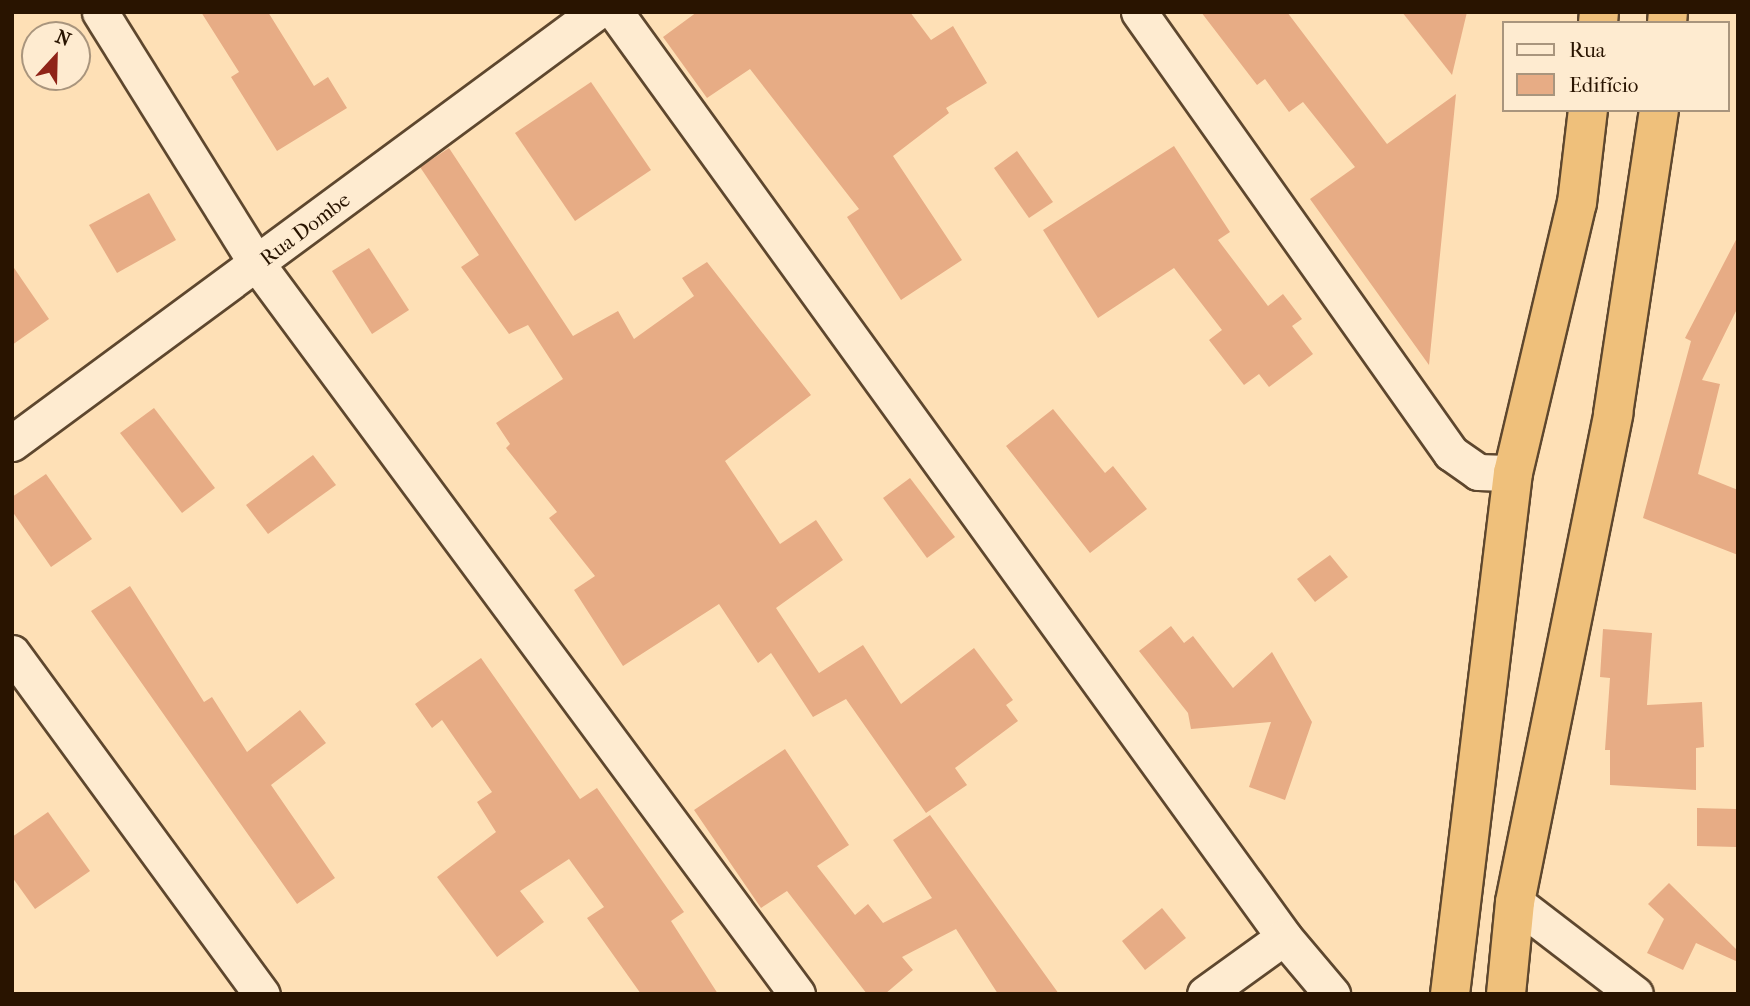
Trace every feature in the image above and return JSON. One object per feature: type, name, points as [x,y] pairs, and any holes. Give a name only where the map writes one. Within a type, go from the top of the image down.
[{"type":"highway","points":[[1450,994],[1513,472],[1577,203],[1588,112]]},
{"type":"highway","points":[[1506,994],[1515,902],[1613,414],[1660,112]]},
{"type":"street","points":[[100,12],[257,264],[797,994]]},
{"type":"street","name":"Rua Dombe","points":[[12,443],[596,12]]},
{"type":"street","points":[[615,12],[1284,937],[1332,994]]},
{"type":"street","points":[[1139,12],[1451,453],[1478,472],[1513,472]]},
{"type":"street","points":[[12,653],[262,994]]},
{"type":"street","points":[[1515,902],[1636,994]]},
{"type":"street","points":[[1205,994],[1284,937]]},
{"type":"building","points":[[201,12],[268,12],[314,86],[328,77],[347,108],[277,151],[231,77],[239,72]]},
{"type":"building","points":[[697,12],[910,12],[931,40],[953,26],[987,83],[946,108],[949,113],[893,156],[962,260],[901,300],[847,217],[859,209],[750,69],[707,98],[663,37]]},
{"type":"building","points":[[1201,12],[1287,12],[1387,144],[1456,94],[1429,365],[1310,199],[1355,167],[1303,102],[1289,112],[1265,79],[1257,85]]},
{"type":"building","points":[[1402,12],[1467,12],[1452,75]]},
{"type":"building","points":[[591,82],[651,170],[575,221],[515,133]]},
{"type":"building","points":[[1174,146],[1230,232],[1218,240],[1268,306],[1283,294],[1302,319],[1292,326],[1313,354],[1269,387],[1259,374],[1244,385],[1209,340],[1222,330],[1174,268],[1098,318],[1043,230]]},
{"type":"building","points":[[449,148],[573,336],[618,311],[634,339],[694,296],[682,278],[707,262],[811,395],[725,461],[780,544],[816,520],[843,560],[776,608],[819,673],[863,645],[901,704],[974,648],[1013,700],[1006,705],[1018,721],[955,768],[967,785],[926,813],[846,699],[813,717],[771,653],[758,663],[719,604],[623,666],[574,590],[595,576],[549,518],[557,512],[506,448],[510,444],[496,423],[563,379],[528,325],[509,334],[461,267],[479,255],[420,167]]},
{"type":"building","points":[[1017,151],[1053,202],[1029,218],[994,168]]},
{"type":"building","points":[[149,193],[176,240],[117,273],[89,225]]},
{"type":"building","points":[[1738,236],[1738,307],[1702,380],[1720,384],[1698,474],[1738,490],[1738,555],[1643,518],[1691,341],[1685,338]]},
{"type":"building","points":[[369,248],[409,310],[372,334],[332,271]]},
{"type":"building","points":[[12,265],[49,319],[12,345]]},
{"type":"building","points":[[154,408],[215,488],[182,513],[120,433]]},
{"type":"building","points":[[1053,409],[1105,473],[1113,466],[1147,509],[1090,553],[1006,446]]},
{"type":"building","points":[[313,455],[336,485],[268,534],[246,505]]},
{"type":"building","points":[[46,474],[92,539],[51,567],[12,511],[12,497]]},
{"type":"building","points":[[910,478],[955,537],[927,558],[883,498]]},
{"type":"building","points":[[1330,555],[1348,577],[1315,602],[1297,579]]},
{"type":"building","points":[[130,586],[204,702],[212,697],[247,752],[300,710],[326,743],[271,785],[335,878],[297,904],[91,611]]},
{"type":"building","points":[[1171,626],[1184,643],[1193,636],[1233,688],[1272,652],[1312,722],[1285,800],[1249,787],[1271,722],[1191,729],[1188,713],[1139,651]]},
{"type":"building","points":[[1603,629],[1652,633],[1647,705],[1702,702],[1704,747],[1696,748],[1696,790],[1610,785],[1610,750],[1605,750],[1610,678],[1600,677]]},
{"type":"building","points":[[481,658],[580,799],[597,788],[684,912],[671,921],[718,994],[641,994],[587,918],[604,907],[569,859],[520,891],[544,922],[497,957],[437,877],[496,832],[477,802],[492,792],[442,720],[432,728],[415,704]]},
{"type":"building","points":[[785,749],[849,845],[817,866],[855,915],[868,904],[883,923],[932,898],[893,840],[930,815],[1059,994],[998,994],[956,929],[902,957],[913,970],[885,994],[867,994],[787,891],[761,908],[694,810]]},
{"type":"building","points":[[1697,808],[1736,809],[1736,847],[1697,846]]},
{"type":"building","points":[[48,812],[90,871],[35,909],[12,877],[12,837]]},
{"type":"building","points":[[1669,883],[1738,951],[1738,962],[1696,943],[1683,970],[1647,953],[1664,919],[1648,904]]},
{"type":"building","points":[[1162,908],[1186,938],[1145,970],[1122,941]]}]
